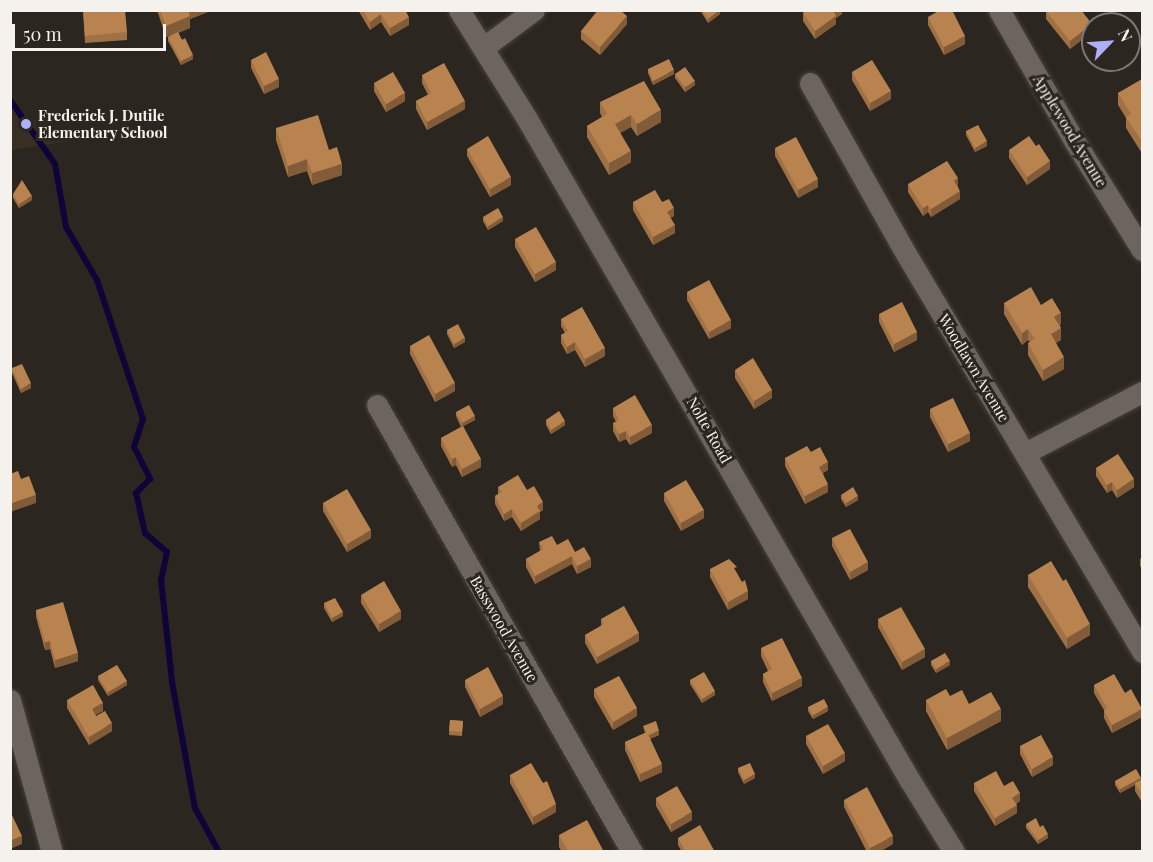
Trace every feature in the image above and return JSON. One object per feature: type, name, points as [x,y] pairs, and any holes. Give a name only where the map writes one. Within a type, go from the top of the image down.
[{"type":"street","name":"Nolte Road","points":[[459,10],[484,47],[750,501],[909,779],[954,852]]},
{"type":"street","points":[[484,47],[534,10]]},
{"type":"street","name":"Applewood Avenue","points":[[999,10],[1075,142],[1143,250]]},
{"type":"street","name":"Woodlawn Avenue","points":[[810,83],[902,247],[1143,652]]},
{"type":"street","points":[[1025,453],[1143,392]]},
{"type":"street","name":"Basswood Avenue","points":[[377,405],[632,852]]},
{"type":"street","points":[[10,700],[17,749],[52,852]]},
{"type":"shaded area","name":"Frederick J. Dutile Elementary School","points":[[11,107],[72,141],[11,150]]},
{"type":"building","points":[[83,10],[125,10],[127,32],[85,36]]},
{"type":"building","points":[[160,10],[188,10],[190,16],[166,26]]},
{"type":"building","points":[[363,10],[405,10],[409,17],[390,28],[381,14],[370,22]]},
{"type":"building","points":[[598,10],[620,10],[627,16],[600,47],[581,31]]},
{"type":"building","points":[[702,10],[719,10],[708,19]]},
{"type":"building","points":[[806,10],[836,10],[834,12],[836,16],[815,31],[803,13]]},
{"type":"building","points":[[940,10],[952,10],[965,36],[944,47],[928,17]]},
{"type":"building","points":[[1081,10],[1081,32],[1070,41],[1046,11]]},
{"type":"building","points":[[178,32],[182,40],[185,38],[193,55],[181,61],[168,37]]},
{"type":"building","points":[[266,52],[279,79],[264,86],[251,60]]},
{"type":"building","points":[[669,59],[674,70],[653,81],[648,69]]},
{"type":"building","points":[[872,60],[891,91],[870,103],[852,72]]},
{"type":"building","points":[[444,63],[465,101],[427,122],[416,101],[431,93],[422,75]]},
{"type":"building","points":[[685,67],[695,81],[685,87],[675,74]]},
{"type":"building","points":[[393,72],[405,93],[386,104],[374,83]]},
{"type":"building","points":[[1142,79],[1143,143],[1126,117],[1131,114],[1118,93]]},
{"type":"building","points":[[644,81],[661,110],[637,124],[631,115],[615,124],[631,151],[609,163],[587,126],[607,114],[600,102]]},
{"type":"building","points":[[318,115],[329,150],[337,147],[342,164],[312,173],[307,159],[288,166],[276,128]]},
{"type":"building","points":[[978,125],[987,141],[975,148],[966,131]]},
{"type":"building","points":[[488,136],[511,177],[490,189],[467,149]]},
{"type":"building","points":[[1029,136],[1036,146],[1039,144],[1050,161],[1027,177],[1009,150]]},
{"type":"building","points":[[796,137],[818,179],[798,190],[775,148]]},
{"type":"building","points":[[947,161],[958,178],[954,181],[960,191],[931,209],[928,205],[923,208],[908,184]]},
{"type":"building","points":[[22,180],[32,196],[19,204],[13,194]]},
{"type":"building","points":[[655,190],[662,202],[669,199],[674,208],[667,212],[675,225],[653,237],[633,202]]},
{"type":"building","points":[[498,208],[503,217],[488,226],[483,217]]},
{"type":"building","points":[[536,227],[556,262],[535,274],[515,239]]},
{"type":"building","points":[[709,280],[731,320],[709,332],[687,292]]},
{"type":"building","points":[[1031,287],[1041,305],[1052,298],[1061,313],[1054,317],[1061,328],[1051,334],[1064,357],[1043,370],[1028,343],[1035,339],[1028,329],[1022,333],[1004,303]]},
{"type":"building","points":[[902,302],[917,332],[894,344],[879,314]]},
{"type":"building","points":[[582,307],[605,348],[585,359],[575,342],[567,347],[561,335],[568,331],[561,319]]},
{"type":"building","points":[[458,324],[465,338],[454,344],[447,330]]},
{"type":"building","points":[[429,335],[455,383],[435,394],[410,346]]},
{"type":"building","points":[[753,358],[772,390],[754,401],[735,370]]},
{"type":"building","points":[[22,364],[31,383],[21,389],[12,368]]},
{"type":"building","points":[[635,395],[652,425],[630,437],[626,431],[619,434],[613,423],[619,420],[613,408]]},
{"type":"building","points":[[953,398],[970,433],[948,444],[930,409]]},
{"type":"building","points":[[469,405],[475,416],[462,423],[456,412]]},
{"type":"building","points":[[559,411],[565,421],[551,430],[546,420]]},
{"type":"building","points":[[463,426],[481,459],[462,469],[456,457],[452,459],[441,438]]},
{"type":"building","points":[[807,446],[811,452],[820,447],[828,462],[819,467],[828,484],[805,496],[785,458]]},
{"type":"building","points":[[1118,454],[1134,479],[1117,490],[1112,482],[1107,485],[1096,468]]},
{"type":"building","points":[[18,471],[21,479],[29,476],[36,495],[10,504],[10,474]]},
{"type":"building","points":[[518,475],[527,490],[534,486],[543,502],[537,506],[540,511],[521,523],[512,509],[504,514],[495,496],[502,492],[498,487]]},
{"type":"building","points":[[686,480],[704,510],[681,523],[664,493]]},
{"type":"building","points":[[853,487],[858,496],[846,503],[841,495]]},
{"type":"building","points":[[347,489],[371,530],[347,544],[323,503]]},
{"type":"building","points":[[850,529],[868,562],[850,572],[832,538]]},
{"type":"building","points":[[552,536],[557,545],[568,539],[575,552],[584,547],[591,559],[577,566],[572,556],[535,576],[526,559],[543,549],[539,542]]},
{"type":"building","points":[[729,559],[737,567],[734,568],[742,582],[745,580],[748,591],[728,602],[710,569]]},
{"type":"building","points":[[1051,561],[1063,581],[1066,579],[1090,624],[1067,638],[1028,575]]},
{"type":"building","points":[[384,581],[401,611],[379,624],[361,595]]},
{"type":"building","points":[[335,598],[343,612],[332,618],[324,603]]},
{"type":"building","points":[[63,602],[78,653],[55,660],[50,641],[45,642],[36,610]]},
{"type":"building","points":[[624,606],[639,633],[597,657],[585,635],[604,624],[601,619]]},
{"type":"building","points":[[901,607],[925,649],[902,662],[878,619]]},
{"type":"building","points":[[782,638],[802,678],[772,693],[763,674],[772,669],[761,648]]},
{"type":"building","points":[[945,653],[950,661],[936,669],[931,661]]},
{"type":"building","points":[[117,665],[127,681],[108,692],[98,676]]},
{"type":"building","points":[[488,667],[503,696],[480,709],[465,680]]},
{"type":"building","points":[[704,672],[715,691],[702,699],[690,680]]},
{"type":"building","points":[[1114,674],[1125,693],[1131,689],[1142,709],[1112,725],[1104,710],[1107,708],[1094,685]]},
{"type":"building","points":[[619,676],[637,708],[613,722],[594,689]]},
{"type":"building","points":[[93,685],[103,703],[92,709],[96,716],[105,711],[112,723],[89,737],[67,700]]},
{"type":"building","points":[[946,689],[950,696],[962,690],[969,704],[991,692],[1001,709],[947,738],[926,700]]},
{"type":"building","points":[[824,699],[828,707],[813,715],[808,707]]},
{"type":"building","points":[[450,720],[463,721],[462,732],[449,731]]},
{"type":"building","points":[[656,721],[659,731],[648,735],[643,726]]},
{"type":"building","points":[[828,724],[845,753],[823,766],[806,736]]},
{"type":"building","points":[[647,732],[662,764],[640,774],[625,742]]},
{"type":"building","points":[[1041,735],[1053,757],[1032,769],[1020,746]]},
{"type":"building","points":[[531,763],[543,783],[547,781],[556,804],[533,817],[510,775]]},
{"type":"building","points":[[750,763],[755,774],[744,780],[738,768]]},
{"type":"building","points":[[1136,769],[1141,778],[1120,789],[1115,781]]},
{"type":"building","points":[[996,771],[1004,786],[1013,781],[1020,793],[1012,798],[1017,805],[995,818],[974,783]]},
{"type":"building","points":[[1143,779],[1143,796],[1135,783]]},
{"type":"building","points":[[677,786],[692,812],[671,824],[656,798]]},
{"type":"building","points":[[867,787],[893,836],[870,848],[844,800]]},
{"type":"building","points":[[10,811],[22,836],[10,841]]},
{"type":"building","points":[[1036,818],[1040,827],[1043,825],[1048,834],[1038,840],[1026,824]]},
{"type":"building","points":[[587,820],[604,852],[563,852],[567,850],[559,835]]},
{"type":"building","points":[[700,825],[715,852],[686,852],[678,838]]},
{"type":"waterway","points":[[10,100],[55,164],[66,227],[97,280],[143,419],[134,447],[150,479],[136,493],[145,533],[167,552],[161,580],[172,682],[195,808],[219,852]]},
{"type":"place","name":"Frederick J. Dutile Elementary School","points":[[26,124]]}]
